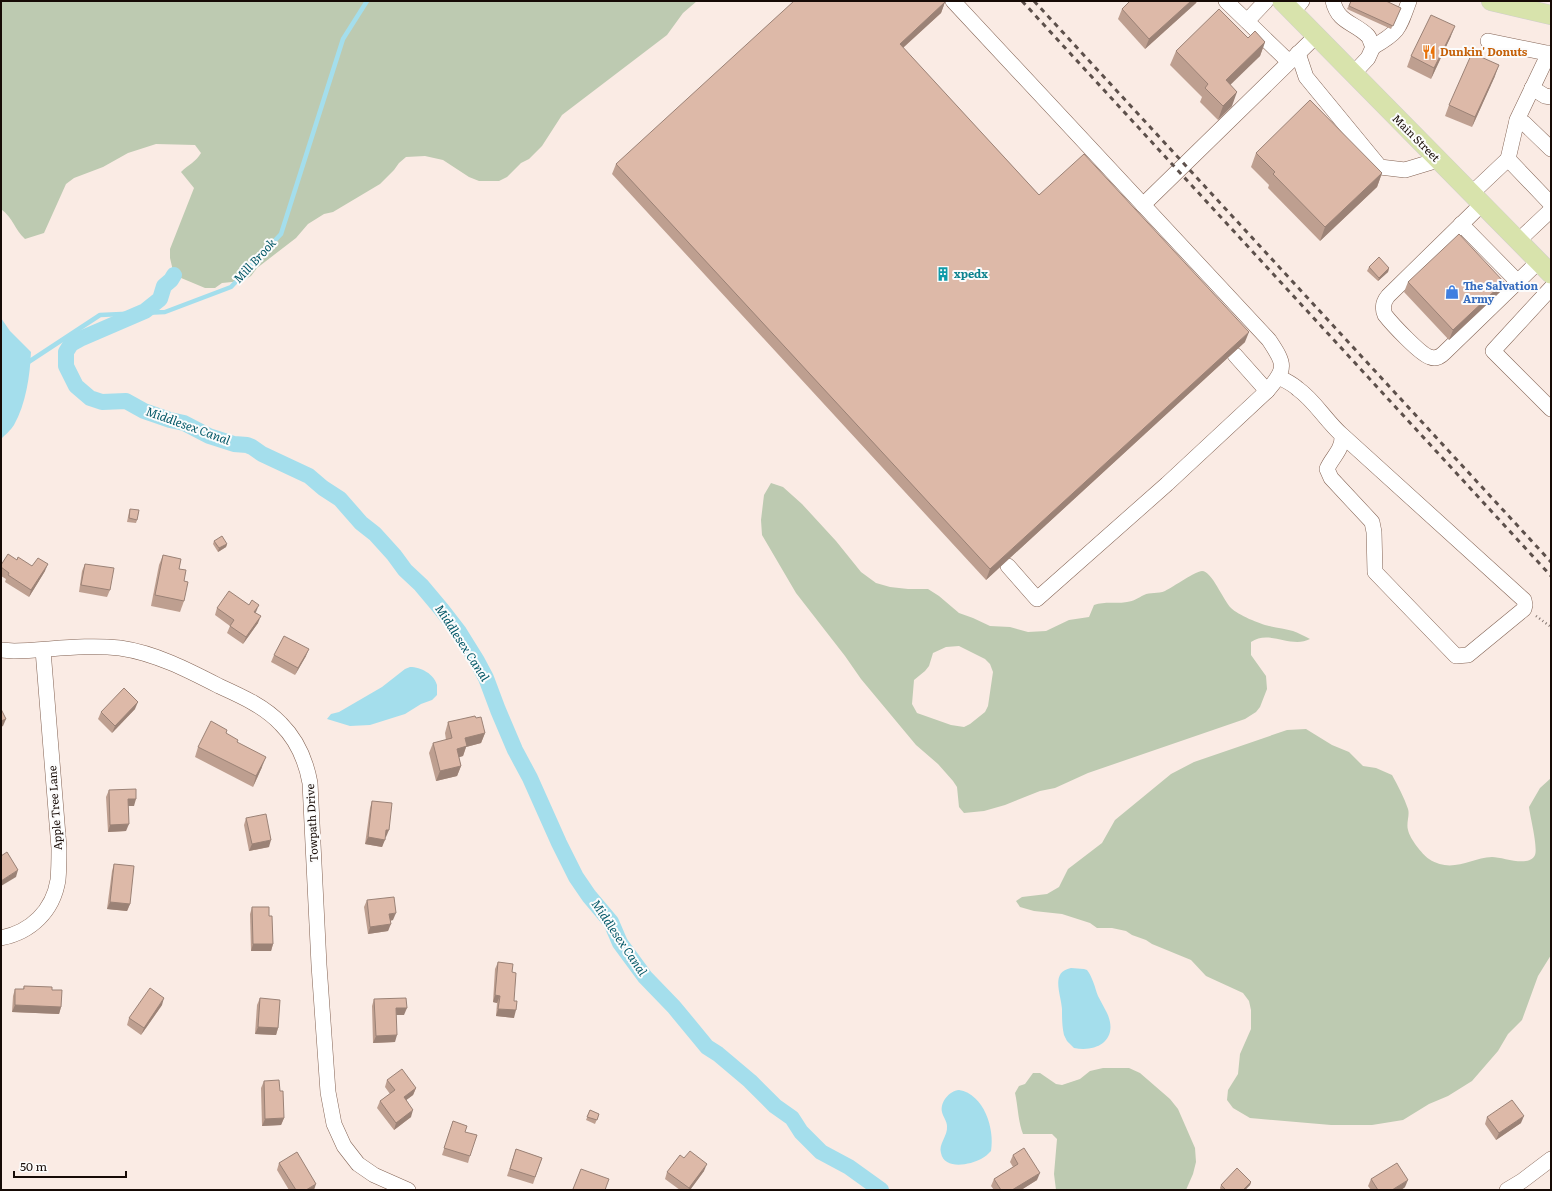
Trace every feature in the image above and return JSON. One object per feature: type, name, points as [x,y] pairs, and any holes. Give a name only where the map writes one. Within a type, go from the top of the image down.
[{"type":"main road","points":[[1491,1],[1551,15]]},
{"type":"main road","name":"Main Street","points":[[1292,5],[1316,36],[1545,268]]},
{"type":"street","points":[[953,1],[1270,340],[1282,360],[1279,377],[1268,391],[1167,484],[1037,599],[1008,566]]},
{"type":"street","points":[[1226,1],[1247,21],[1293,58],[1306,77],[1380,167],[1405,170],[1438,160]]},
{"type":"street","points":[[1247,21],[1266,1]]},
{"type":"street","points":[[1333,1],[1335,10],[1342,18],[1369,36],[1373,47]]},
{"type":"street","points":[[1353,74],[1368,58],[1373,47],[1390,37],[1400,27],[1409,1]]},
{"type":"street","points":[[1143,205],[1316,36]]},
{"type":"street","points":[[1488,41],[1550,54],[1517,121],[1508,159],[1477,199],[1461,224],[1386,298],[1383,305],[1384,312],[1425,355],[1431,358],[1438,357],[1518,282],[1545,268]]},
{"type":"street","points":[[1532,88],[1545,96],[1551,97]]},
{"type":"street","points":[[1517,121],[1524,123],[1551,149]]},
{"type":"street","points":[[1508,159],[1551,209],[1518,241]]},
{"type":"street","points":[[1461,224],[1518,282]]},
{"type":"street","points":[[1551,288],[1493,351],[1551,409]]},
{"type":"street","points":[[1235,355],[1268,391]]},
{"type":"street","points":[[1279,377],[1304,394],[1342,435],[1524,600],[1524,609],[1468,655],[1456,656],[1375,572],[1374,532],[1372,522],[1330,478],[1327,469],[1329,462],[1339,451],[1342,442],[1342,435]]},
{"type":"street","name":"Towpath Drive","points":[[1,650],[14,651],[120,648],[147,654],[184,668],[259,706],[278,720],[293,738],[306,764],[310,788],[319,965],[328,1092],[334,1124],[344,1146],[358,1164],[374,1175],[408,1190]]},
{"type":"street","name":"Apple Tree Lane","points":[[1,938],[11,936],[36,923],[50,903],[58,881],[58,848],[43,650]]},
{"type":"street","points":[[1507,1190],[1522,1181],[1551,1159]]},
{"type":"green space","points":[[1,1],[697,1],[683,13],[667,35],[562,115],[542,146],[507,177],[499,181],[479,181],[469,177],[443,160],[425,156],[406,157],[380,184],[333,212],[324,214],[308,224],[296,238],[257,268],[251,276],[242,281],[222,283],[215,288],[205,288],[174,275],[170,258],[170,249],[194,188],[181,172],[201,153],[195,145],[156,144],[128,153],[103,167],[74,178],[66,184],[44,233],[25,239],[18,232],[9,216],[1,209]]},
{"type":"green space","points":[[771,483],[783,487],[802,504],[836,541],[861,572],[876,583],[890,587],[928,589],[959,613],[990,626],[1010,627],[1028,632],[1046,631],[1069,620],[1089,617],[1094,605],[1102,603],[1129,602],[1146,594],[1162,592],[1202,571],[1206,572],[1210,576],[1231,608],[1249,619],[1269,626],[1293,631],[1310,639],[1295,642],[1265,637],[1251,642],[1251,655],[1266,676],[1267,689],[1260,707],[1256,712],[1245,719],[1088,773],[1055,788],[1040,791],[1005,805],[984,811],[964,813],[959,807],[957,787],[953,781],[938,764],[916,745],[861,679],[796,593],[762,535],[761,520],[764,495]],"holes":[[[959,646],[985,659],[990,664],[993,672],[988,706],[985,712],[970,724],[964,727],[951,725],[917,713],[912,704],[914,680],[929,666],[933,653],[946,647]]]},
{"type":"green space","points":[[1306,729],[1332,745],[1349,752],[1363,766],[1376,768],[1392,775],[1408,809],[1408,827],[1411,838],[1426,857],[1437,863],[1445,865],[1461,864],[1492,857],[1515,861],[1527,861],[1532,859],[1536,851],[1529,807],[1540,788],[1551,778],[1551,955],[1538,976],[1522,1020],[1508,1034],[1498,1051],[1472,1081],[1448,1096],[1429,1104],[1403,1120],[1372,1125],[1331,1125],[1250,1118],[1233,1108],[1227,1100],[1228,1090],[1238,1074],[1240,1054],[1251,1029],[1251,1010],[1249,1001],[1243,993],[1206,976],[1191,960],[1152,944],[1126,931],[1112,928],[1097,928],[1090,923],[1062,914],[1034,911],[1020,907],[1016,901],[1022,897],[1047,894],[1059,887],[1068,869],[1102,843],[1115,820],[1171,774],[1194,762],[1287,730]]},
{"type":"green space","points":[[1103,1068],[1129,1068],[1140,1073],[1170,1099],[1178,1109],[1195,1148],[1196,1162],[1193,1174],[1186,1190],[1056,1190],[1054,1174],[1057,1139],[1052,1134],[1023,1134],[1015,1093],[1019,1086],[1025,1084],[1033,1073],[1040,1073],[1056,1084],[1062,1085],[1080,1079],[1090,1071]]},
{"type":"water","points":[[1,318],[10,331],[31,352],[30,370],[22,408],[10,431],[1,439]]},
{"type":"water","points":[[410,667],[418,668],[430,674],[435,681],[437,685],[437,695],[432,700],[421,704],[405,714],[370,725],[350,726],[327,719],[331,714],[339,712],[382,687],[405,669]]},
{"type":"water","points":[[1071,968],[1087,970],[1107,1013],[1110,1022],[1110,1030],[1108,1037],[1098,1046],[1083,1049],[1074,1048],[1067,1041],[1064,1035],[1058,984],[1061,974],[1065,970]]},
{"type":"water","points":[[959,1090],[968,1093],[981,1105],[989,1123],[992,1142],[991,1151],[984,1157],[971,1163],[958,1165],[947,1162],[943,1158],[940,1150],[947,1130],[942,1112],[942,1104],[952,1092]]},
{"type":"building","name":"xpedx","points":[[794,1],[944,1],[945,2],[900,44],[1039,195],[1084,154],[1249,332],[990,569],[616,164]]},
{"type":"building","points":[[1130,1],[1191,1],[1149,39],[1122,9]]},
{"type":"building","points":[[1351,1],[1386,1],[1401,8],[1393,26],[1349,6]]},
{"type":"building","points":[[1219,9],[1248,38],[1255,31],[1265,42],[1226,80],[1237,92],[1223,106],[1205,88],[1208,84],[1176,51]]},
{"type":"building","name":"Dunkin' Donuts","points":[[1431,15],[1455,26],[1434,68],[1411,56]]},
{"type":"building","points":[[1472,53],[1499,65],[1475,117],[1449,105]]},
{"type":"building","points":[[1310,100],[1382,173],[1325,227],[1273,174],[1275,172],[1256,153]]},
{"type":"building","name":"The Salvation Army","points":[[1459,234],[1504,282],[1453,330],[1408,282]]},
{"type":"building","points":[[1379,257],[1389,268],[1379,278],[1369,267]]},
{"type":"building","points":[[130,509],[139,510],[137,520],[129,518]]},
{"type":"building","points":[[222,536],[227,544],[219,548],[214,541]]},
{"type":"building","points":[[8,554],[17,560],[18,557],[32,566],[38,558],[48,564],[31,590],[8,575],[9,573],[1,567]]},
{"type":"building","points":[[163,555],[181,559],[179,569],[186,570],[184,581],[188,582],[184,601],[155,595]]},
{"type":"building","points":[[85,564],[114,568],[110,590],[81,585]]},
{"type":"building","points":[[229,591],[249,605],[252,600],[259,605],[254,612],[261,616],[246,637],[230,626],[234,620],[217,608]]},
{"type":"building","points":[[284,636],[309,649],[298,668],[274,655]]},
{"type":"building","points":[[124,688],[138,702],[115,726],[101,712]]},
{"type":"building","points":[[1,709],[6,719],[1,721]]},
{"type":"building","points":[[475,716],[476,718],[481,717],[485,733],[465,738],[467,746],[457,749],[461,766],[440,771],[433,743],[452,738],[448,722]]},
{"type":"building","points":[[211,721],[227,730],[226,733],[238,740],[237,742],[266,757],[256,776],[198,747]]},
{"type":"building","points":[[136,789],[136,799],[128,799],[129,824],[110,825],[109,790]]},
{"type":"building","points":[[372,801],[392,803],[389,830],[386,830],[385,840],[368,837]]},
{"type":"building","points":[[266,814],[271,840],[252,844],[246,818]]},
{"type":"building","points":[[7,852],[18,870],[1,881],[1,856]]},
{"type":"building","points":[[114,864],[134,866],[130,904],[110,902]]},
{"type":"building","points":[[394,897],[396,913],[389,914],[391,924],[370,927],[367,900]]},
{"type":"building","points":[[252,907],[269,907],[269,916],[272,916],[273,944],[253,944]]},
{"type":"building","points":[[498,962],[513,964],[512,972],[516,973],[514,1001],[517,1001],[516,1010],[498,1009],[500,996],[495,995]]},
{"type":"building","points":[[24,986],[52,987],[52,990],[62,990],[61,1007],[15,1005],[15,989],[24,989]]},
{"type":"building","points":[[150,988],[164,998],[144,1028],[129,1018]]},
{"type":"building","points":[[260,998],[280,1000],[278,1028],[258,1027]]},
{"type":"building","points":[[406,998],[407,1008],[396,1008],[397,1035],[376,1036],[374,999]]},
{"type":"building","points":[[402,1069],[416,1088],[404,1097],[413,1110],[396,1123],[380,1101],[395,1090],[387,1080]]},
{"type":"building","points":[[279,1080],[280,1091],[283,1091],[284,1118],[265,1119],[264,1081]]},
{"type":"building","points":[[1512,1100],[1524,1116],[1499,1133],[1487,1117]]},
{"type":"building","points":[[590,1110],[599,1114],[597,1120],[587,1117]]},
{"type":"building","points":[[453,1121],[467,1126],[465,1132],[477,1135],[470,1156],[444,1148]]},
{"type":"building","points":[[1024,1148],[1040,1173],[1012,1190],[1001,1190],[994,1179],[1018,1164],[1013,1155]]},
{"type":"building","points":[[516,1149],[542,1158],[535,1177],[510,1169]]},
{"type":"building","points":[[690,1151],[707,1164],[689,1188],[667,1172],[680,1155],[684,1158]]},
{"type":"building","points":[[297,1152],[316,1184],[306,1190],[296,1190],[279,1163]]},
{"type":"building","points":[[1397,1163],[1408,1180],[1392,1190],[1378,1190],[1371,1179]]},
{"type":"building","points":[[1237,1168],[1251,1182],[1243,1190],[1226,1190],[1221,1185]]},
{"type":"building","points":[[581,1169],[609,1179],[605,1190],[573,1189]]},
{"type":"waterway","name":"Mill Brook","points":[[27,363],[100,315],[165,312],[231,287],[281,234],[343,39],[367,1]]},
{"type":"waterway","name":"Middlesex Canal","points":[[174,275],[164,286],[160,299],[145,311],[71,344],[66,352],[66,366],[76,386],[90,398],[102,402],[126,401],[144,411],[184,423],[209,436],[234,444],[252,447],[262,454],[309,476],[323,488],[340,499],[361,523],[375,534],[405,570],[421,585],[459,632],[486,678],[515,750],[530,778],[576,877],[589,896],[611,922],[620,943],[645,977],[674,1007],[707,1047],[718,1054],[750,1081],[775,1106],[792,1118],[801,1132],[821,1152],[849,1167],[881,1190]]},
{"type":"railway","points":[[1022,1],[1551,576]]},
{"type":"railway","points":[[1034,1],[1551,562]]},
{"type":"place","name":"Dunkin' Donuts","points":[[1429,52]]},
{"type":"place","name":"xpedx","points":[[943,274]]},
{"type":"place","name":"The Salvation Army","points":[[1452,292]]}]
